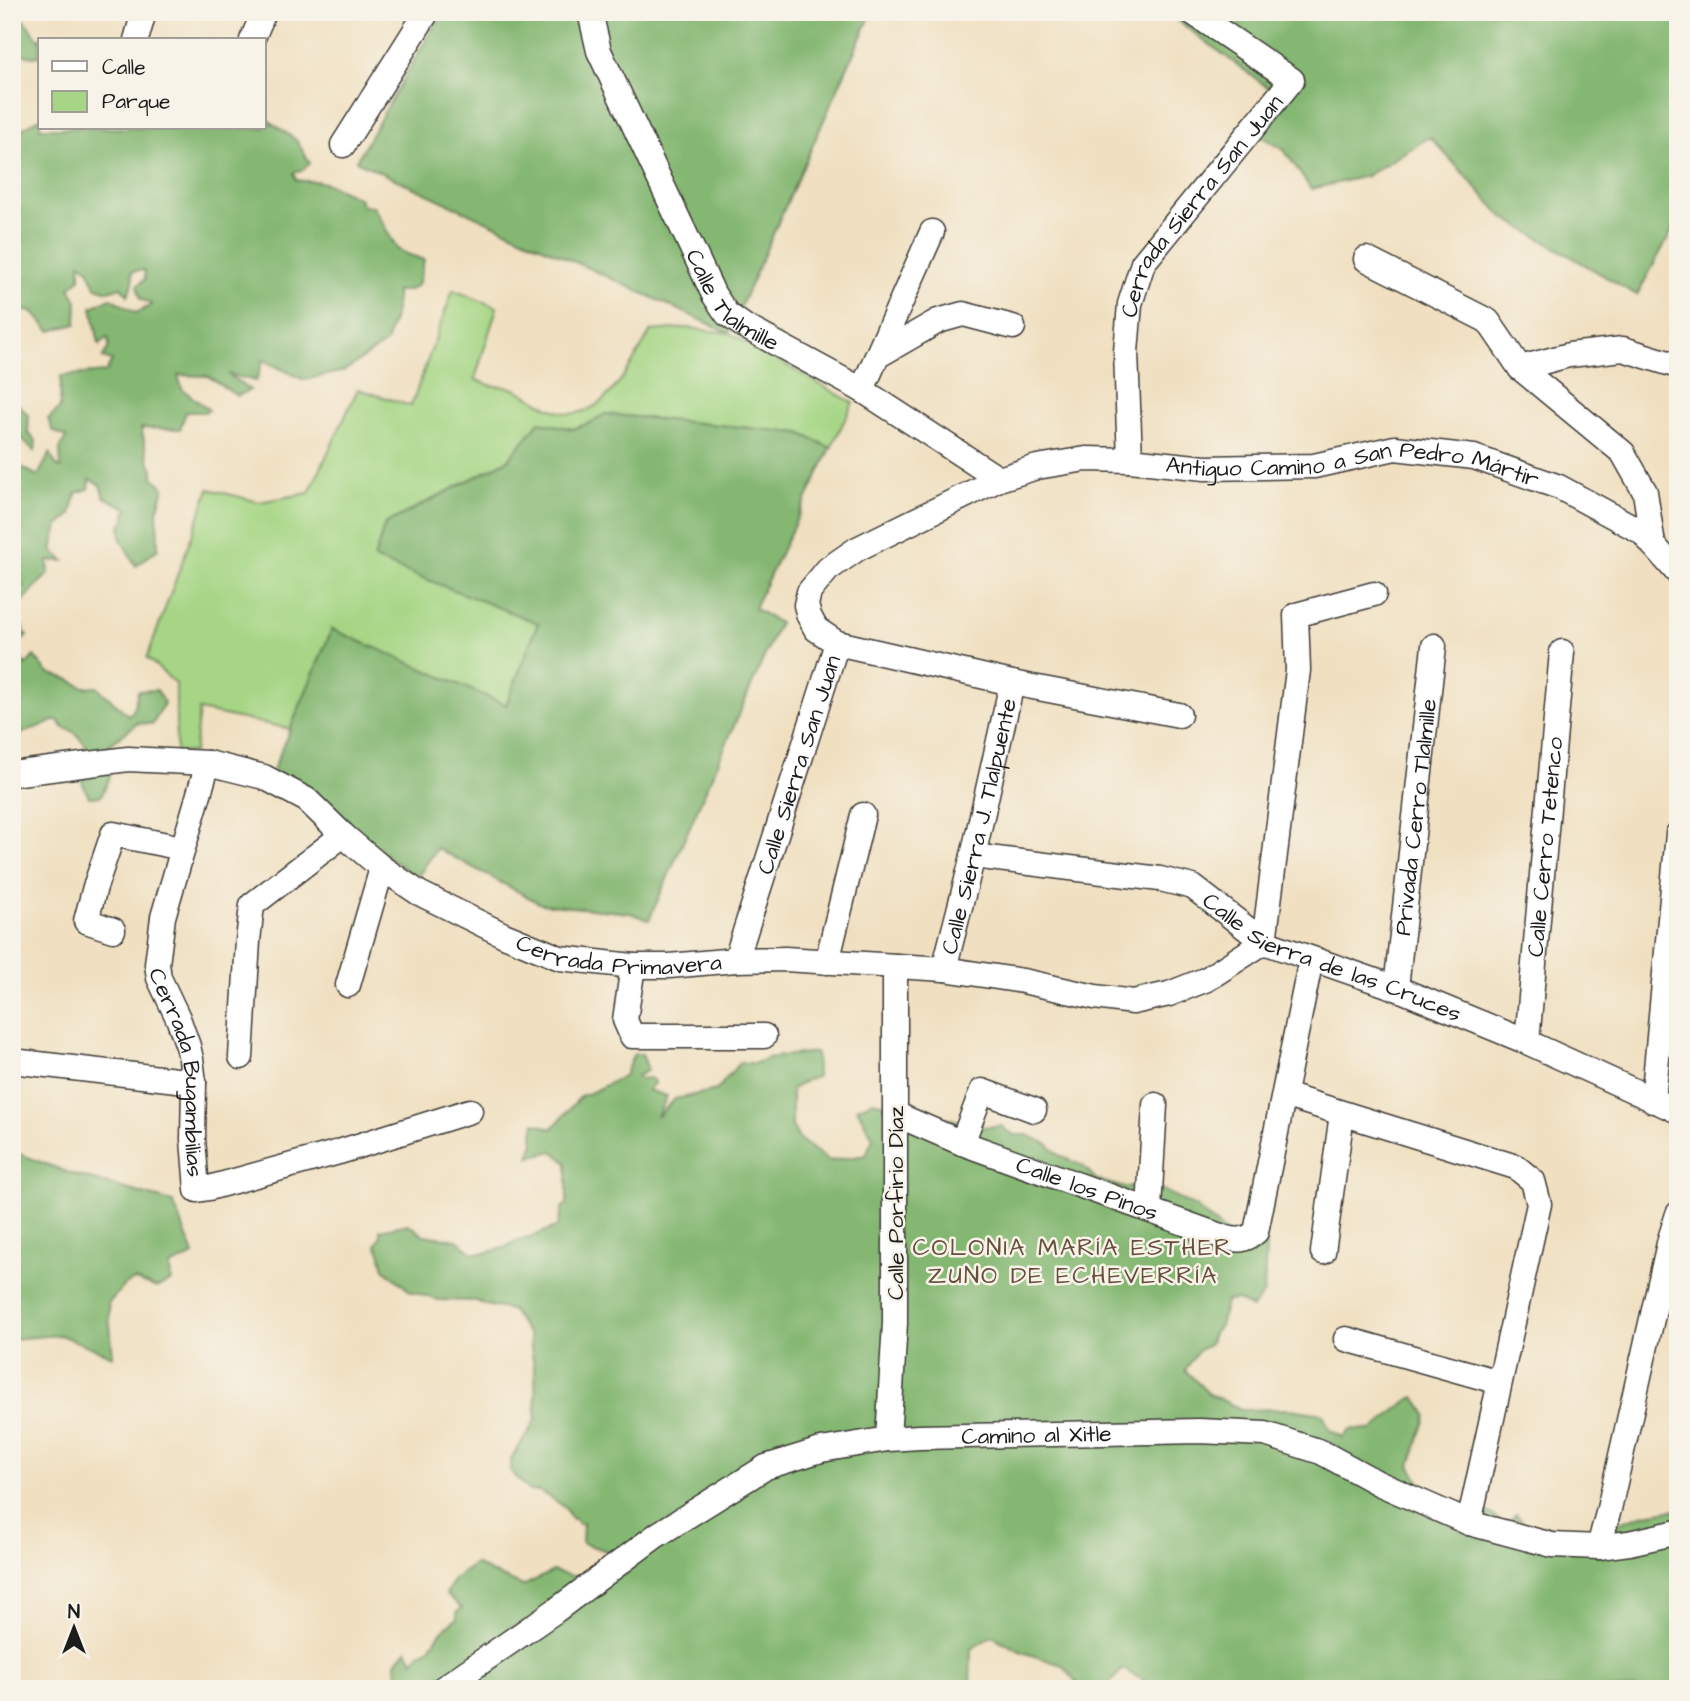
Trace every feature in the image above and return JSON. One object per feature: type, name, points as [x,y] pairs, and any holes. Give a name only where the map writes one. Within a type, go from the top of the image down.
[{"type":"street","points":[[137,38],[144,12]]},
{"type":"street","points":[[343,145],[427,12]]},
{"type":"street","name":"Calle Tlalmille","points":[[590,12],[599,51],[713,295],[727,314],[744,326],[862,390],[999,479]]},
{"type":"street","name":"Cerrada Sierra San Juan","points":[[1130,460],[1126,352],[1130,304],[1143,262],[1292,80],[1192,12]]},
{"type":"street","points":[[253,38],[259,14]]},
{"type":"street","points":[[862,390],[932,232]]},
{"type":"street","points":[[1366,259],[1488,321],[1520,368],[1623,453],[1645,492],[1653,545]]},
{"type":"street","points":[[879,355],[937,321],[963,314],[1013,327]]},
{"type":"street","points":[[1520,368],[1569,355],[1623,349],[1678,366]]},
{"type":"street","name":"Antiguo Camino a San Pedro Mártir","points":[[999,479],[1037,467],[1086,459],[1130,460],[1205,468],[1314,466],[1395,448],[1475,457],[1559,487],[1642,532],[1678,573]]},
{"type":"street","name":"Calle Sierra San Juan","points":[[737,960],[837,643],[816,629],[809,617],[806,604],[809,592],[828,569],[857,549],[999,479]]},
{"type":"street","points":[[1264,942],[1298,670],[1296,615],[1374,594]]},
{"type":"street","points":[[837,643],[1012,683],[1179,715]]},
{"type":"street","name":"Privada Cerro Tlalmille","points":[[1396,988],[1434,646]]},
{"type":"street","name":"Calle Cerro Tetenco","points":[[1527,1042],[1562,652]]},
{"type":"street","name":"Calle Sierra J. Tlalpuente","points":[[944,969],[1012,683]]},
{"type":"street","name":"Cerrada Primavera","points":[[12,774],[128,759],[208,763],[264,778],[307,800],[343,835],[382,867],[431,899],[504,935],[560,958],[633,966],[785,959],[944,969],[1133,1002],[1169,994],[1207,979],[1264,942]]},
{"type":"street","name":"Cerrada Bugambilias","points":[[208,763],[163,917],[157,964],[159,978],[188,1046],[194,1082],[193,1139],[197,1190],[339,1152],[470,1111]]},
{"type":"street","points":[[827,962],[863,815]]},
{"type":"street","points":[[113,930],[86,922],[113,834],[182,848]]},
{"type":"street","points":[[1653,1101],[1678,834]]},
{"type":"street","points":[[241,1056],[252,905],[343,835]]},
{"type":"street","name":"Calle Sierra de las Cruces","points":[[973,856],[1160,879],[1193,887],[1264,942],[1396,988],[1527,1042],[1678,1111]]},
{"type":"street","points":[[348,985],[382,867]]},
{"type":"street","name":"Calle los Pinos","points":[[895,1114],[962,1143],[1226,1238],[1237,1241],[1247,1239],[1256,1232],[1311,959]]},
{"type":"street","points":[[633,966],[625,1020],[632,1036],[764,1036]]},
{"type":"street","name":"Calle Porfirio Díaz","points":[[888,1439],[895,1323],[895,966]]},
{"type":"street","points":[[12,1061],[194,1082]]},
{"type":"street","points":[[962,1143],[982,1091],[1034,1110]]},
{"type":"street","points":[[1284,1095],[1516,1167],[1533,1181],[1539,1204],[1469,1523]]},
{"type":"street","points":[[1149,1209],[1155,1105]]},
{"type":"street","points":[[1323,1252],[1342,1114]]},
{"type":"street","points":[[1598,1547],[1678,1214]]},
{"type":"street","points":[[1346,1339],[1499,1382]]},
{"type":"street","name":"Camino al Xitle","points":[[442,1689],[555,1611],[657,1535],[766,1467],[821,1450],[888,1439],[1199,1431],[1265,1434],[1321,1452],[1378,1483],[1469,1523],[1552,1545],[1598,1547],[1629,1544],[1678,1532]]},
{"type":"green space","points":[[442,12],[872,12],[729,333],[356,161]]},
{"type":"green space","points":[[1166,12],[1678,12],[1678,220],[1637,295],[1503,217],[1430,137],[1366,176],[1311,189],[1284,150],[1255,133],[1282,98]]},
{"type":"green space","points":[[12,15],[23,19],[38,38],[38,56],[12,51]]},
{"type":"green space","points":[[266,118],[296,140],[310,163],[303,170],[294,173],[296,180],[325,183],[359,198],[363,206],[373,206],[397,249],[424,260],[418,285],[407,291],[396,291],[396,310],[386,343],[344,371],[304,380],[263,360],[256,381],[228,374],[250,390],[237,396],[208,376],[178,375],[182,389],[209,410],[186,412],[180,429],[141,428],[153,477],[164,488],[157,511],[158,549],[136,566],[121,539],[120,525],[125,521],[125,513],[129,509],[104,497],[100,485],[90,479],[89,489],[76,493],[71,515],[58,526],[52,550],[64,561],[48,561],[49,574],[19,606],[12,599],[24,587],[20,582],[12,582],[12,477],[21,467],[38,476],[50,453],[56,465],[61,468],[60,449],[66,437],[53,431],[48,419],[60,408],[61,376],[106,372],[112,361],[102,358],[109,347],[108,337],[99,345],[92,307],[111,298],[136,313],[152,305],[141,299],[137,286],[145,279],[144,270],[132,271],[133,282],[128,295],[121,287],[108,291],[96,287],[88,269],[80,263],[80,279],[70,288],[77,301],[76,324],[50,331],[32,311],[21,311],[12,292],[12,120],[22,129],[38,119],[38,130],[266,130]]},
{"type":"green space","points":[[453,290],[497,307],[475,379],[490,385],[512,388],[545,406],[566,413],[594,407],[606,397],[627,371],[651,331],[686,328],[729,333],[853,403],[831,448],[800,433],[605,414],[573,429],[539,422],[508,460],[385,524],[374,559],[538,623],[506,705],[332,629],[291,729],[199,710],[194,752],[176,753],[176,684],[147,658],[209,489],[259,502],[309,493],[358,389],[411,406]]},
{"type":"green space","points":[[12,398],[29,416],[28,433],[36,441],[35,452],[20,436],[12,436]]},
{"type":"green space","points":[[605,414],[800,433],[831,448],[754,608],[779,623],[649,920],[630,913],[541,904],[437,848],[417,878],[273,770],[332,629],[506,705],[538,623],[374,559],[385,524],[508,460],[539,422],[573,429]]},
{"type":"green space","points":[[12,617],[19,621],[27,636],[16,646],[25,666],[34,656],[48,673],[83,687],[97,687],[128,715],[133,711],[138,691],[157,690],[164,703],[153,724],[138,723],[108,746],[110,777],[101,796],[89,797],[83,784],[80,765],[86,745],[57,720],[12,737]]},
{"type":"green space","points":[[816,1052],[817,1077],[792,1089],[792,1126],[799,1139],[829,1161],[866,1155],[873,1138],[857,1108],[873,1101],[984,1127],[1002,1126],[1015,1135],[1027,1135],[1048,1144],[1059,1155],[1083,1166],[1097,1180],[1121,1187],[1159,1188],[1197,1208],[1229,1235],[1266,1240],[1264,1293],[1252,1308],[1237,1300],[1226,1301],[1220,1326],[1213,1333],[1209,1345],[1199,1350],[1185,1370],[1209,1394],[1243,1410],[1290,1409],[1323,1414],[1330,1430],[1343,1437],[1351,1429],[1372,1430],[1415,1397],[1427,1415],[1410,1465],[1424,1491],[1492,1514],[1505,1526],[1516,1514],[1524,1523],[1565,1530],[1577,1535],[1645,1514],[1678,1509],[1678,1689],[1159,1689],[1123,1669],[1104,1689],[1093,1689],[1079,1685],[1062,1665],[1022,1652],[992,1636],[971,1649],[970,1689],[389,1689],[397,1681],[396,1662],[407,1649],[413,1661],[420,1653],[429,1649],[442,1631],[457,1618],[457,1612],[462,1608],[446,1594],[454,1579],[475,1564],[523,1586],[553,1571],[571,1576],[601,1575],[607,1551],[582,1543],[583,1523],[578,1524],[575,1519],[571,1519],[565,1507],[539,1491],[529,1491],[510,1470],[510,1460],[536,1418],[535,1373],[529,1335],[511,1310],[477,1301],[438,1300],[410,1291],[384,1269],[376,1245],[380,1230],[408,1224],[424,1235],[457,1240],[473,1253],[485,1253],[558,1226],[562,1208],[567,1204],[567,1163],[553,1151],[529,1157],[534,1143],[535,1123],[552,1129],[582,1095],[624,1076],[634,1054],[642,1054],[648,1070],[636,1077],[650,1078],[655,1082],[648,1090],[667,1096],[657,1117],[675,1099],[717,1090],[739,1063],[756,1063],[768,1058]]},
{"type":"green space","points":[[12,1151],[72,1174],[173,1202],[194,1255],[170,1266],[171,1281],[157,1288],[135,1280],[124,1285],[108,1304],[113,1356],[60,1335],[12,1339]]},
{"type":"district","name":"COLONIA MARÍA ESTHER ZUNO DE ECHEVERRÍA","points":[[1073,1261]]}]
